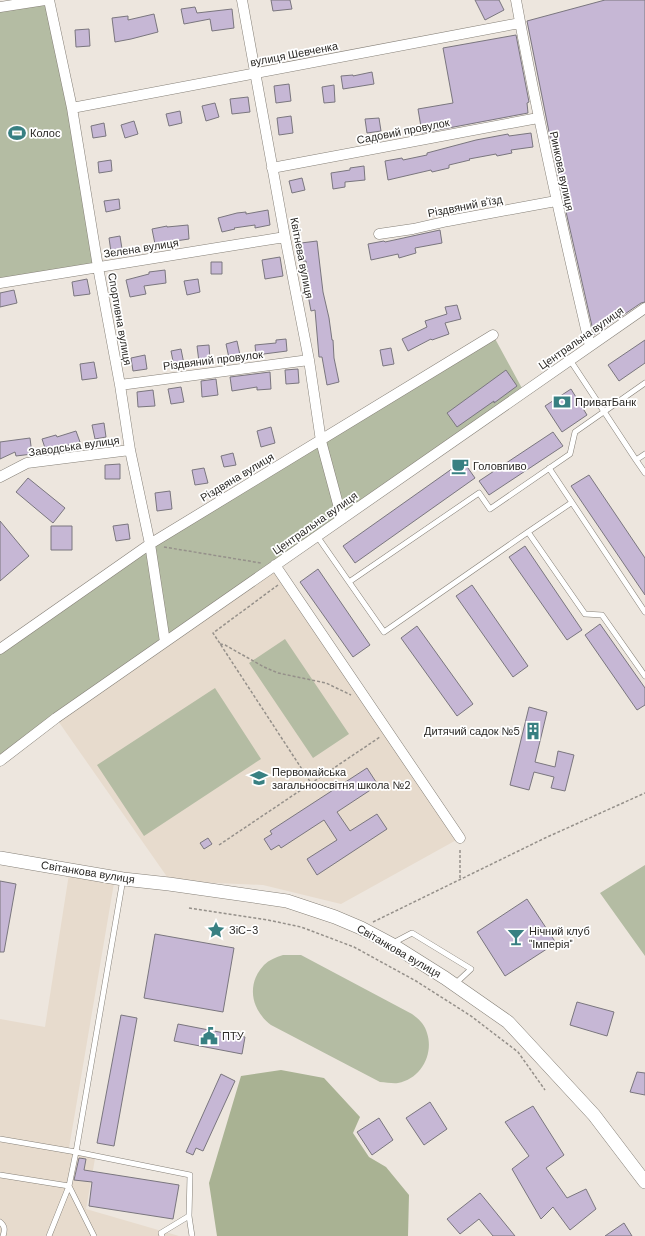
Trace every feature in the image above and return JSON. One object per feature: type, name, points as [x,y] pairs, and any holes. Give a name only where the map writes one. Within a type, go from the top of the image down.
[{"type":"street","points":[[0,7],[45,0]]},
{"type":"street","name":"Спортивна вулиця","points":[[49,0],[72,108],[130,450],[150,544],[165,642]]},
{"type":"street","name":"Квітнева вулиця","points":[[242,0],[272,168],[309,360],[321,441],[342,519]]},
{"type":"street","name":"Ринкова вулиця","points":[[516,0],[538,118],[590,346]]},
{"type":"street","name":"вулиця Шевченка","points":[[72,108],[520,23]]},
{"type":"street","name":"Садовий провулок","points":[[272,168],[538,118]]},
{"type":"street","name":"Різдвяний в'їзд","points":[[379,234],[413,229],[556,201]]},
{"type":"street","name":"Зелена вулиця","points":[[0,283],[285,237]]},
{"type":"street","name":"Центральна вулиця","points":[[0,761],[56,718],[645,308]]},
{"type":"street","name":"Різдвяна вулиця","points":[[0,649],[150,544],[493,335]]},
{"type":"street","name":"Різдвяний провулок","points":[[120,385],[309,360]]},
{"type":"street","name":"Заводська вулиця","points":[[0,478],[27,463],[130,450]]},
{"type":"street","points":[[275,565],[460,838]]},
{"type":"street","name":"Світанкова вулиця","points":[[0,858],[123,879],[288,901],[335,917],[360,928],[391,944],[508,1022],[594,1115],[645,1182]]},
{"type":"lane","points":[[570,360],[645,473]]},
{"type":"lane","points":[[349,582],[480,493],[490,509],[570,454],[575,432],[645,383]]},
{"type":"lane","points":[[636,460],[645,454]]},
{"type":"lane","points":[[549,468],[645,612]]},
{"type":"lane","points":[[317,536],[384,632],[571,503]]},
{"type":"lane","points":[[528,532],[585,614],[602,615],[645,676]]},
{"type":"lane","points":[[49,1236],[69,1186],[123,879]]},
{"type":"lane","points":[[391,944],[412,932],[471,969],[454,985]]},
{"type":"lane","points":[[0,1139],[190,1174],[189,1216],[192,1236]]},
{"type":"lane","points":[[0,1175],[69,1186]]},
{"type":"lane","points":[[69,1186],[94,1236]]},
{"type":"lane","points":[[162,1236],[161,1234],[189,1216]]},
{"type":"lane","points":[[0,1222],[4,1225],[5,1231],[3,1236]]},
{"type":"path","points":[[150,544],[275,565]]},
{"type":"path","points":[[286,580],[213,633],[311,783]]},
{"type":"path","points":[[220,644],[225,645],[264,667],[278,673],[326,683],[369,704]]},
{"type":"path","points":[[218,845],[388,731]]},
{"type":"path","points":[[360,928],[546,838],[645,794]]},
{"type":"path","points":[[460,838],[460,879]]},
{"type":"path","points":[[189,908],[268,920],[301,927],[354,947],[416,980],[471,1016],[518,1052],[545,1090]]},
{"type":"shaded area","name":"Первомайська загальноосвітня школа №2","points":[[275,565],[460,838],[341,904],[263,885],[170,881],[56,718]]},
{"type":"shaded area","points":[[69,874],[114,883],[69,1148],[96,1153],[86,1209],[179,1236],[0,1236],[0,1019],[45,1027]]},
{"type":"green space","points":[[49,0],[98,267],[0,283],[0,7]]},
{"type":"green space","points":[[493,335],[524,392],[0,761],[0,649],[150,544]]},
{"type":"green space","points":[[285,639],[349,734],[313,758],[249,663]]},
{"type":"green space","points":[[215,688],[261,759],[144,836],[97,765]]},
{"type":"green space","points":[[645,865],[645,956],[600,893]]},
{"type":"green space","points":[[283,955],[301,955],[417,1018],[425,1027],[429,1041],[427,1057],[419,1071],[406,1081],[398,1083],[380,1082],[271,1025],[264,1019],[255,1004],[253,988],[258,972],[264,965]]},
{"type":"green space","points":[[281,1070],[324,1078],[360,1117],[353,1133],[369,1157],[386,1167],[409,1195],[408,1236],[217,1236],[209,1183],[241,1076]]},
{"type":"building","points":[[271,0],[290,0],[292,9],[273,11]]},
{"type":"building","points":[[475,0],[499,0],[504,10],[485,20]]},
{"type":"building","points":[[605,0],[645,0],[645,302],[641,303],[594,335],[557,172],[527,21]]},
{"type":"building","points":[[195,7],[197,13],[232,9],[234,28],[212,31],[210,19],[184,24],[181,9]]},
{"type":"building","points":[[154,14],[158,32],[115,42],[112,18],[128,16],[128,20]]},
{"type":"building","points":[[89,29],[90,46],[76,47],[75,30]]},
{"type":"building","points":[[516,35],[529,102],[527,103],[528,113],[422,133],[418,109],[453,103],[443,48]]},
{"type":"building","points":[[372,72],[374,84],[343,89],[341,76],[353,76]]},
{"type":"building","points":[[289,84],[291,101],[276,103],[274,86]]},
{"type":"building","points":[[334,85],[335,102],[324,103],[322,87]]},
{"type":"building","points":[[248,97],[250,112],[232,114],[230,99]]},
{"type":"building","points":[[215,103],[219,117],[206,121],[202,106]]},
{"type":"building","points":[[180,111],[182,123],[169,126],[166,114]]},
{"type":"building","points":[[291,116],[293,133],[279,135],[277,118]]},
{"type":"building","points":[[379,118],[381,131],[367,133],[365,119]]},
{"type":"building","points":[[134,121],[138,134],[125,138],[121,125]]},
{"type":"building","points":[[104,123],[106,136],[93,138],[91,126]]},
{"type":"building","points":[[531,133],[533,147],[511,150],[512,153],[497,156],[496,154],[469,159],[470,160],[449,165],[449,168],[432,172],[431,170],[388,180],[385,161],[402,158],[403,160],[427,155],[427,153],[476,140],[508,134],[509,136]]},
{"type":"building","points":[[111,160],[112,171],[99,173],[98,162]]},
{"type":"building","points":[[364,166],[365,180],[345,182],[345,187],[333,189],[331,173]]},
{"type":"building","points":[[302,178],[305,190],[292,193],[289,181]]},
{"type":"building","points":[[119,199],[120,209],[106,212],[104,201]]},
{"type":"building","points":[[268,210],[270,225],[255,228],[255,225],[234,228],[235,229],[222,232],[218,218],[237,213],[246,212],[246,214]]},
{"type":"building","points":[[188,225],[189,239],[155,244],[152,229],[167,226]]},
{"type":"building","points":[[440,230],[442,243],[415,248],[416,253],[399,258],[398,254],[371,260],[368,244],[385,242]]},
{"type":"building","points":[[120,236],[122,249],[111,252],[109,238]]},
{"type":"building","points":[[317,241],[323,292],[333,340],[334,358],[339,382],[327,385],[322,357],[319,357],[315,310],[311,311],[308,295],[310,295],[306,261],[303,261],[301,243]]},
{"type":"building","points":[[280,257],[283,276],[265,279],[262,260]]},
{"type":"building","points":[[211,262],[222,262],[222,274],[211,274]]},
{"type":"building","points":[[165,270],[166,283],[144,286],[146,294],[130,297],[126,280],[149,274],[149,272]]},
{"type":"building","points":[[87,279],[90,294],[74,296],[72,282]]},
{"type":"building","points":[[198,279],[200,292],[187,295],[184,281]]},
{"type":"building","points":[[14,290],[17,303],[0,307],[0,293]]},
{"type":"building","points":[[457,305],[461,319],[445,323],[449,334],[432,340],[431,339],[408,351],[402,339],[427,327],[425,321],[447,314],[445,307]]},
{"type":"building","points":[[286,339],[287,351],[256,355],[255,345],[276,343],[276,340]]},
{"type":"building","points":[[645,340],[645,363],[619,381],[608,365]]},
{"type":"building","points":[[237,341],[240,355],[229,358],[226,344]]},
{"type":"building","points":[[209,345],[210,360],[199,362],[197,346]]},
{"type":"building","points":[[391,348],[394,364],[383,366],[380,350]]},
{"type":"building","points":[[181,349],[184,364],[174,366],[171,351]]},
{"type":"building","points":[[145,355],[147,369],[133,371],[131,358]]},
{"type":"building","points":[[94,362],[97,378],[82,380],[80,364]]},
{"type":"building","points":[[298,369],[299,383],[286,384],[285,370]]},
{"type":"building","points":[[506,370],[517,386],[457,427],[447,413]]},
{"type":"building","points":[[270,372],[271,389],[257,390],[257,387],[232,391],[230,377]]},
{"type":"building","points":[[216,379],[218,395],[202,397],[201,381]]},
{"type":"building","points":[[181,387],[184,402],[171,404],[168,389]]},
{"type":"building","points":[[571,389],[587,415],[562,432],[545,406]]},
{"type":"building","points":[[153,390],[155,406],[138,407],[137,392]]},
{"type":"building","points":[[104,423],[106,437],[95,439],[92,425]]},
{"type":"building","points":[[271,427],[275,443],[261,447],[257,431]]},
{"type":"building","points":[[76,431],[80,442],[46,451],[42,439],[56,435],[57,437]]},
{"type":"building","points":[[553,432],[563,446],[489,495],[479,481]]},
{"type":"building","points":[[30,438],[32,454],[16,456],[15,452],[0,459],[0,442]]},
{"type":"building","points":[[233,453],[236,465],[224,467],[221,456]]},
{"type":"building","points":[[463,461],[475,478],[355,563],[343,546]]},
{"type":"building","points":[[120,464],[120,479],[105,479],[105,465]]},
{"type":"building","points":[[204,468],[208,483],[195,485],[192,470]]},
{"type":"building","points":[[589,475],[645,558],[645,595],[571,486]]},
{"type":"building","points":[[28,478],[65,508],[53,523],[16,492]]},
{"type":"building","points":[[170,491],[172,509],[157,511],[155,493]]},
{"type":"building","points":[[0,521],[29,556],[0,581]]},
{"type":"building","points":[[128,524],[130,539],[116,541],[113,526]]},
{"type":"building","points":[[51,526],[72,526],[72,550],[51,550]]},
{"type":"building","points":[[525,546],[582,630],[567,640],[509,557]]},
{"type":"building","points":[[318,569],[370,645],[353,657],[300,582]]},
{"type":"building","points":[[472,585],[528,666],[513,677],[456,596]]},
{"type":"building","points":[[600,624],[645,688],[645,705],[637,710],[585,635]]},
{"type":"building","points":[[417,626],[473,704],[457,716],[401,638]]},
{"type":"building","name":"Дитячий садок №5","points":[[529,707],[547,712],[535,762],[555,767],[558,751],[574,755],[565,791],[551,788],[554,777],[534,772],[529,790],[510,785]]},
{"type":"building","points":[[367,768],[378,785],[337,812],[350,831],[377,814],[387,829],[317,875],[307,859],[337,840],[324,820],[281,848],[279,845],[271,850],[264,839],[272,834],[270,831]]},
{"type":"building","points":[[208,838],[212,844],[204,849],[200,843]]},
{"type":"building","points":[[0,881],[16,884],[4,952],[0,952]]},
{"type":"building","name":"Нічний клуб \"Імперія\"","points":[[527,899],[556,943],[505,976],[477,932]]},
{"type":"building","points":[[155,934],[234,948],[223,1012],[144,998]]},
{"type":"building","points":[[577,1002],[614,1012],[607,1036],[570,1025]]},
{"type":"building","points":[[121,1015],[137,1018],[114,1146],[97,1143]]},
{"type":"building","points":[[178,1024],[245,1037],[242,1054],[174,1041]]},
{"type":"building","points":[[637,1072],[645,1073],[645,1095],[630,1092]]},
{"type":"building","points":[[221,1074],[235,1081],[203,1151],[196,1148],[193,1155],[186,1152]]},
{"type":"building","points":[[430,1102],[447,1129],[424,1145],[406,1118]]},
{"type":"building","points":[[533,1106],[564,1155],[546,1168],[567,1198],[586,1189],[596,1209],[570,1230],[553,1207],[541,1219],[512,1169],[529,1156],[505,1122]]},
{"type":"building","points":[[379,1118],[393,1140],[372,1155],[357,1132]]},
{"type":"building","points":[[79,1158],[86,1159],[84,1170],[179,1185],[173,1219],[89,1206],[92,1182],[74,1180]]},
{"type":"building","points":[[480,1193],[515,1236],[493,1236],[479,1219],[460,1234],[447,1219]]},
{"type":"building","points":[[624,1223],[632,1236],[605,1236]]},
{"type":"place","name":"Колос","points":[[17,133]]},
{"type":"place","name":"ПриватБанк","points":[[562,402]]},
{"type":"place","name":"Головпиво","points":[[460,466]]},
{"type":"place","name":"Дитячий садок №5","points":[[533,731]]},
{"type":"place","name":"Первомайська загальноосвітня школа №2","points":[[259,778]]},
{"type":"place","name":"ЗіС-3","points":[[216,930]]},
{"type":"place","name":"Нічний клуб \"Імперія\"","points":[[516,937]]},
{"type":"place","name":"ПТУ","points":[[209,1036]]}]
